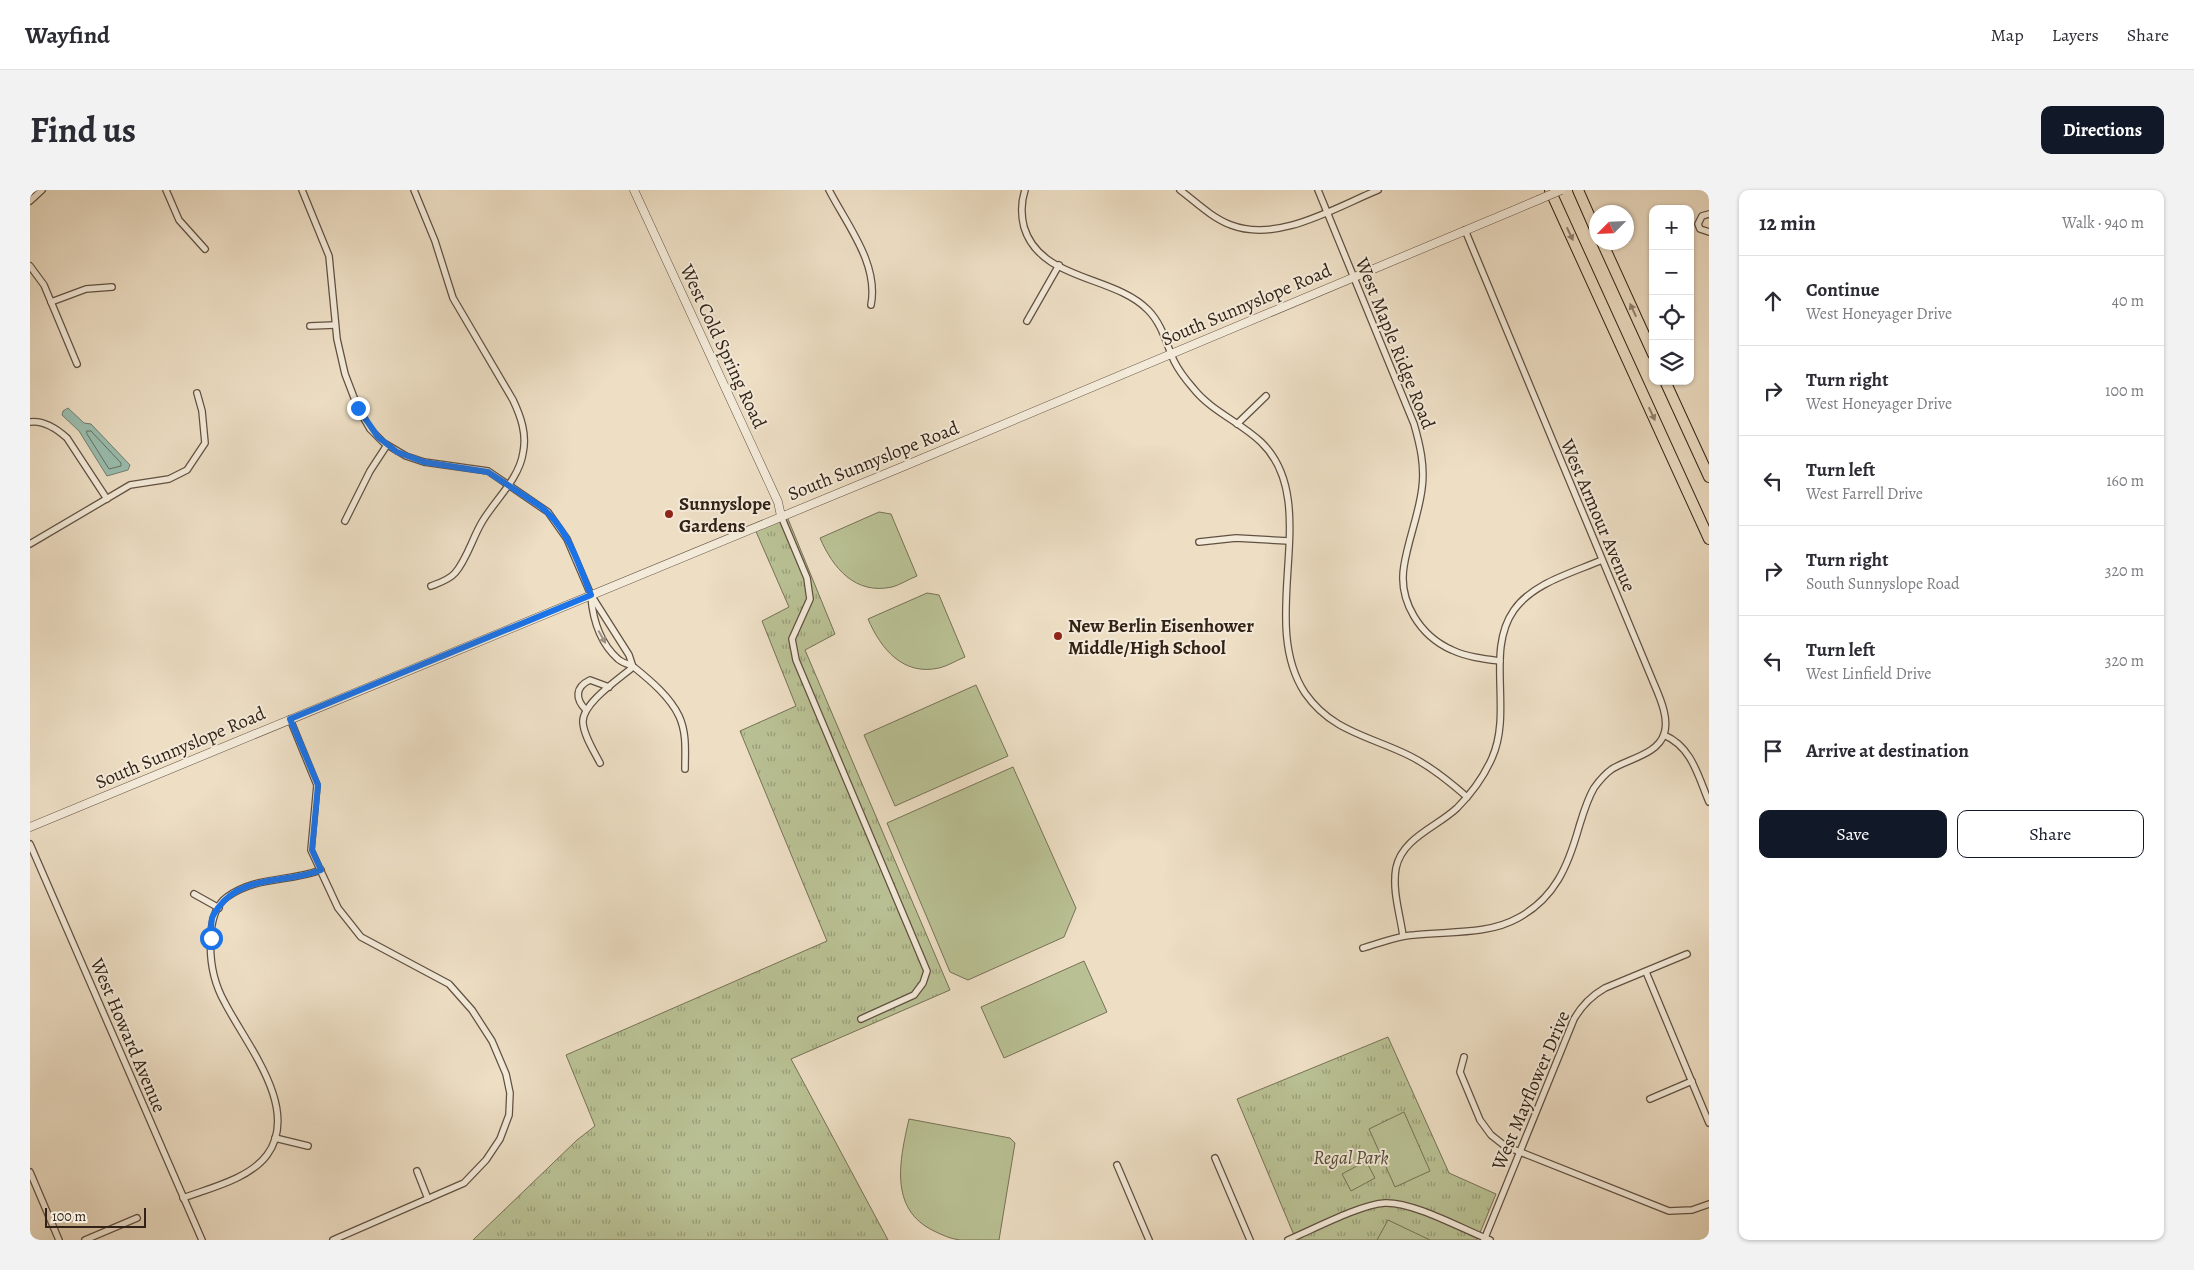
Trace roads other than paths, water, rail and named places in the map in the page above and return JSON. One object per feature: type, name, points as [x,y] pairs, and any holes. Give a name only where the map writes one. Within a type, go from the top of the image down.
[{"type":"highway","points":[[1550,190],[1709,539]]},
{"type":"highway","points":[[1578,190],[1589,215]]},
{"type":"highway","points":[[1606,250],[1649,345]]},
{"type":"highway","points":[[1667,385],[1709,477]]},
{"type":"street","points":[[30,201],[42,190]]},
{"type":"street","points":[[166,190],[179,220],[206,249]]},
{"type":"street","points":[[302,190],[329,256],[335,325],[341,361],[352,394],[370,429],[387,445],[406,456],[417,460],[488,472],[540,506],[554,519],[574,552],[591,595],[629,655],[633,667]]},
{"type":"street","points":[[414,190],[435,241],[453,298],[514,400],[520,415],[524,436],[523,452],[518,469],[483,521],[455,573],[447,580],[431,586]]},
{"type":"street","name":"West Cold Spring Road","points":[[634,190],[778,502],[781,516]]},
{"type":"street","points":[[829,190],[869,268],[873,284],[871,306]]},
{"type":"street","points":[[1025,190],[1022,213],[1026,233],[1038,251],[1058,265],[1129,296],[1143,305],[1157,321],[1180,371],[1197,394],[1260,441],[1276,463],[1286,497],[1289,541],[1285,632],[1293,668],[1304,691],[1313,702],[1341,727],[1412,757],[1467,797]]},
{"type":"street","points":[[1180,190],[1219,219],[1245,229],[1268,231],[1280,229],[1378,190]]},
{"type":"street","name":"West Maple Ridge Road","points":[[1318,190],[1414,424],[1422,458],[1422,488],[1403,568],[1404,593],[1419,624],[1442,645],[1466,656],[1500,661]]},
{"type":"street","name":"South Sunnyslope Road","points":[[30,827],[1561,190]]},
{"type":"street","points":[[1709,214],[1702,216],[1698,224],[1700,229],[1709,232]]},
{"type":"street","name":"West Armour Avenue","points":[[1465,230],[1662,705],[1666,728],[1664,735]]},
{"type":"street","points":[[1027,321],[1058,265]]},
{"type":"street","points":[[30,266],[44,285],[77,364]]},
{"type":"street","points":[[52,302],[86,289],[112,287]]},
{"type":"street","points":[[310,326],[335,325]]},
{"type":"street","points":[[30,544],[130,485],[168,478],[187,470],[205,443],[202,411],[197,393]]},
{"type":"street","points":[[1237,424],[1266,396]]},
{"type":"street","points":[[30,422],[37,421],[58,430],[67,438],[107,499]]},
{"type":"street","points":[[345,521],[373,466],[387,445]]},
{"type":"street","points":[[781,516],[807,578],[810,599],[792,639],[796,660],[927,971],[923,983],[914,995],[861,1019]]},
{"type":"street","points":[[1199,542],[1236,538],[1289,541]]},
{"type":"street","points":[[1404,936],[1395,886],[1398,860],[1415,839],[1454,811],[1467,797],[1489,765],[1498,742],[1502,704],[1501,641],[1510,616],[1522,600],[1537,589],[1602,560]]},
{"type":"street","points":[[591,595],[592,618],[603,640],[618,660],[633,667],[665,696],[679,716],[685,736],[685,769]]},
{"type":"street","points":[[600,763],[583,723],[586,710],[633,667]]},
{"type":"street","points":[[586,710],[580,704],[577,696],[578,689],[584,683],[590,680],[609,687]]},
{"type":"street","points":[[290,719],[318,785],[312,850],[338,908],[361,937],[449,984],[472,1010],[492,1041],[506,1074],[510,1093],[509,1115],[500,1140],[486,1160],[464,1182],[334,1240]]},
{"type":"street","points":[[1363,948],[1404,936],[1492,928],[1517,919],[1539,905],[1553,890],[1565,870],[1588,801],[1600,781],[1613,769],[1654,747],[1664,735],[1678,742],[1689,755],[1709,802]]},
{"type":"street","name":"West Howard Avenue","points":[[30,844],[201,1239]]},
{"type":"street","points":[[183,1198],[240,1176],[255,1166],[267,1155],[275,1138],[278,1120],[277,1104],[248,1042],[224,1002],[213,972],[212,917],[226,898],[251,884],[269,880],[302,877],[321,870]]},
{"type":"street","points":[[194,894],[219,908]]},
{"type":"street","name":"West Mayflower Drive","points":[[1486,1239],[1571,1028],[1582,1006],[1589,998],[1605,988],[1687,954]]},
{"type":"street","points":[[1646,972],[1709,1123]]},
{"type":"street","points":[[1464,1057],[1460,1072],[1480,1120],[1498,1141],[1520,1152],[1669,1211],[1692,1210],[1709,1204]]},
{"type":"street","points":[[1650,1099],[1692,1081]]},
{"type":"street","points":[[275,1138],[308,1146]]},
{"type":"street","points":[[1215,1158],[1250,1240]]},
{"type":"street","points":[[1117,1165],[1149,1240]]},
{"type":"street","points":[[417,1171],[428,1199]]},
{"type":"street","points":[[30,1172],[59,1240]]},
{"type":"street","points":[[1288,1240],[1366,1207],[1385,1203],[1406,1205],[1486,1239]]},
{"type":"street","points":[[85,1240],[137,1218]]},
{"type":"water","points":[[68,408],[84,423],[91,424],[130,465],[128,470],[107,476],[79,431],[62,415],[63,411]]},
{"type":"place","name":"Sunnyslope Gardens","points":[[669,514]]},
{"type":"place","name":"New Berlin Eisenhower Middle/High School","points":[[1058,636]]},
{"type":"park label","name":"Regal Park","points":[[1351,1157]]}]
